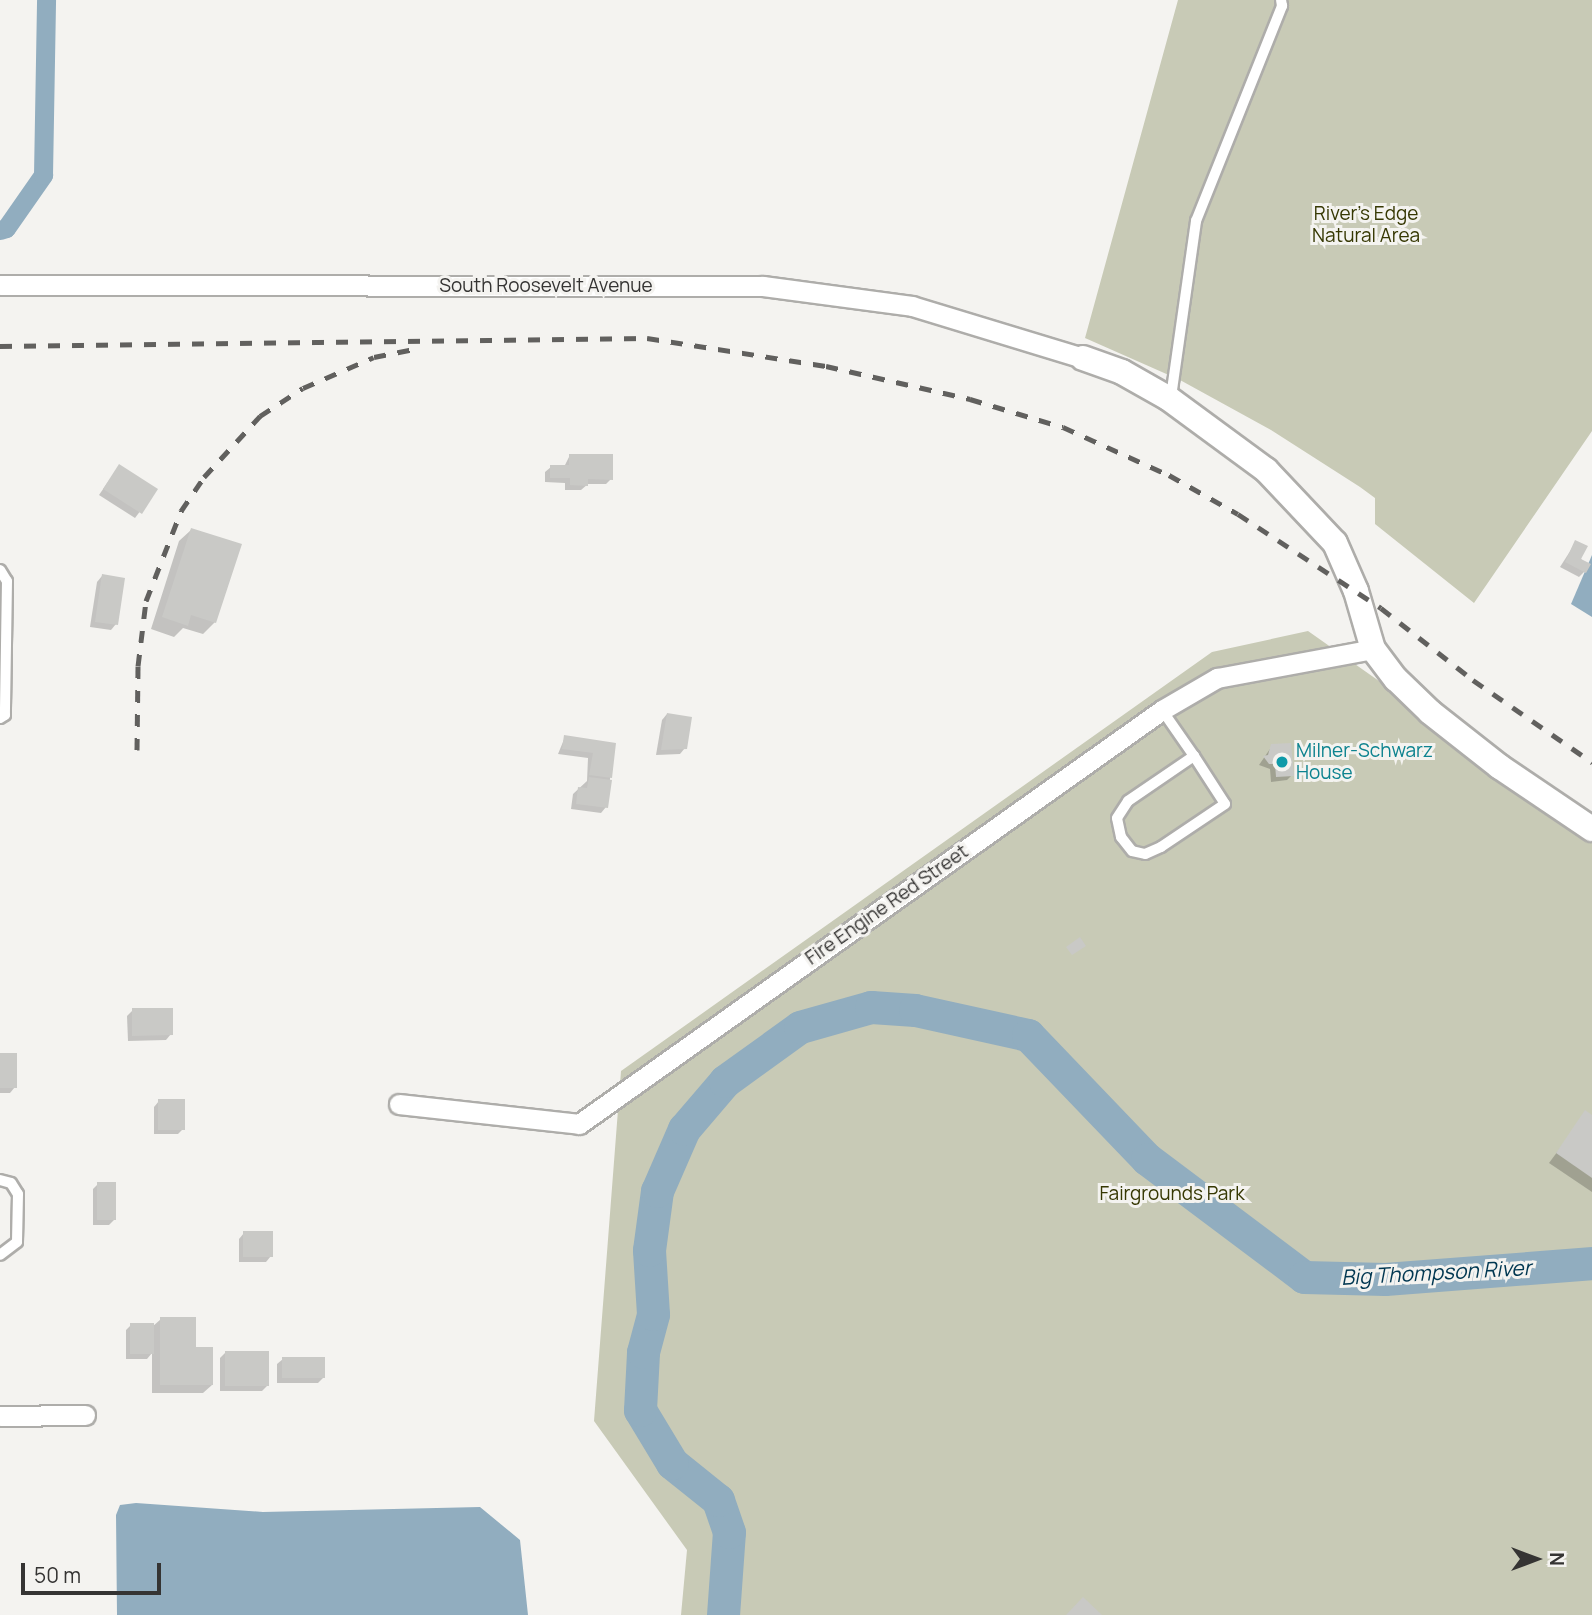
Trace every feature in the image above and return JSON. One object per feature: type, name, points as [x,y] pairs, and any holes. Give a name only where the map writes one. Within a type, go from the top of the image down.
[{"type":"street","name":"South Roosevelt Avenue","points":[[0,285],[763,286],[912,306],[1083,358]]},
{"type":"street","points":[[1083,358],[1122,372],[1171,400],[1266,470],[1316,518],[1347,565],[1373,649],[1430,712],[1592,829]]},
{"type":"street","name":"Fire Engine Red Street","points":[[399,1104],[579,1124],[1162,710],[1217,678],[1373,649]]},
{"type":"street","points":[[0,1416],[85,1415]]},
{"type":"lane","points":[[1171,400],[1196,221],[1282,6],[1281,0]]},
{"type":"lane","points":[[0,570],[7,581],[5,715],[0,718]]},
{"type":"lane","points":[[1162,710],[1194,756],[1225,804],[1160,847],[1145,854],[1132,850],[1121,837],[1117,818],[1128,801],[1194,756]]},
{"type":"lane","points":[[0,1180],[11,1183],[18,1194],[17,1242],[0,1255]]},
{"type":"green space","name":"River's Edge Natural Area","points":[[1178,0],[1592,0],[1592,431],[1474,603],[1375,524],[1375,498],[1360,487],[1271,430],[1180,380],[1085,338]]},
{"type":"green space","name":"Fairgrounds Park","points":[[1308,631],[1592,831],[1592,1615],[681,1615],[687,1550],[594,1421],[621,1071],[1212,652]]},
{"type":"water","points":[[1592,555],[1592,617],[1571,604]]},
{"type":"water","points":[[136,1503],[263,1512],[480,1507],[520,1540],[528,1615],[117,1615],[116,1515],[120,1505]]},
{"type":"building","points":[[569,454],[613,454],[613,480],[588,479],[588,486],[570,485],[570,478],[550,478],[550,465],[569,465]]},
{"type":"building","points":[[119,464],[158,489],[142,514],[103,489]]},
{"type":"building","points":[[191,528],[242,544],[216,623],[191,615],[188,626],[162,617]]},
{"type":"building","points":[[1575,540],[1588,546],[1581,559],[1591,564],[1586,573],[1565,562]]},
{"type":"building","points":[[102,574],[125,578],[118,625],[95,622]]},
{"type":"building","points":[[667,713],[692,717],[687,749],[661,750]]},
{"type":"building","points":[[564,735],[616,743],[612,778],[589,775],[593,753],[562,749]]},
{"type":"building","name":"Milner-Schwarz House","points":[[1291,743],[1294,776],[1276,777],[1275,764],[1269,764],[1263,756],[1268,755],[1271,744]]},
{"type":"building","points":[[589,777],[612,780],[608,808],[576,804],[578,787],[587,788]]},
{"type":"building","points":[[1080,937],[1086,946],[1072,955],[1066,947]]},
{"type":"building","points":[[132,1008],[173,1008],[173,1035],[132,1036]]},
{"type":"building","points":[[0,1053],[17,1053],[17,1088],[0,1088]]},
{"type":"building","points":[[158,1099],[185,1099],[185,1130],[158,1130]]},
{"type":"building","points":[[1585,1110],[1592,1115],[1592,1178],[1556,1153]]},
{"type":"building","points":[[97,1182],[116,1182],[116,1220],[97,1220]]},
{"type":"building","points":[[243,1231],[273,1231],[273,1257],[243,1257]]},
{"type":"building","points":[[160,1317],[196,1317],[196,1347],[213,1347],[213,1385],[160,1385]]},
{"type":"building","points":[[130,1323],[154,1323],[154,1354],[130,1354]]},
{"type":"building","points":[[225,1351],[269,1351],[269,1386],[225,1386]]},
{"type":"building","points":[[282,1357],[325,1357],[325,1378],[282,1378]]},
{"type":"building","points":[[1083,1597],[1102,1615],[1066,1615]]},
{"type":"waterway","points":[[0,230],[6,228],[43,175],[46,0]]},
{"type":"waterway","name":"Big Thompson River","points":[[723,1615],[729,1532],[718,1500],[672,1463],[640,1410],[643,1352],[653,1314],[649,1250],[657,1191],[684,1129],[725,1081],[800,1027],[871,1007],[915,1010],[1028,1035],[1147,1159],[1304,1277],[1385,1279],[1592,1263]]},
{"type":"railway","points":[[0,346],[647,338],[826,366],[970,399],[1063,427],[1169,475],[1238,514],[1381,608],[1473,680],[1592,762]]},
{"type":"railway","points":[[137,750],[138,666],[146,601],[181,511],[204,477],[260,416],[303,388],[374,357],[419,348]]},
{"type":"place","name":"Milner-Schwarz House","points":[[1282,762]]}]
